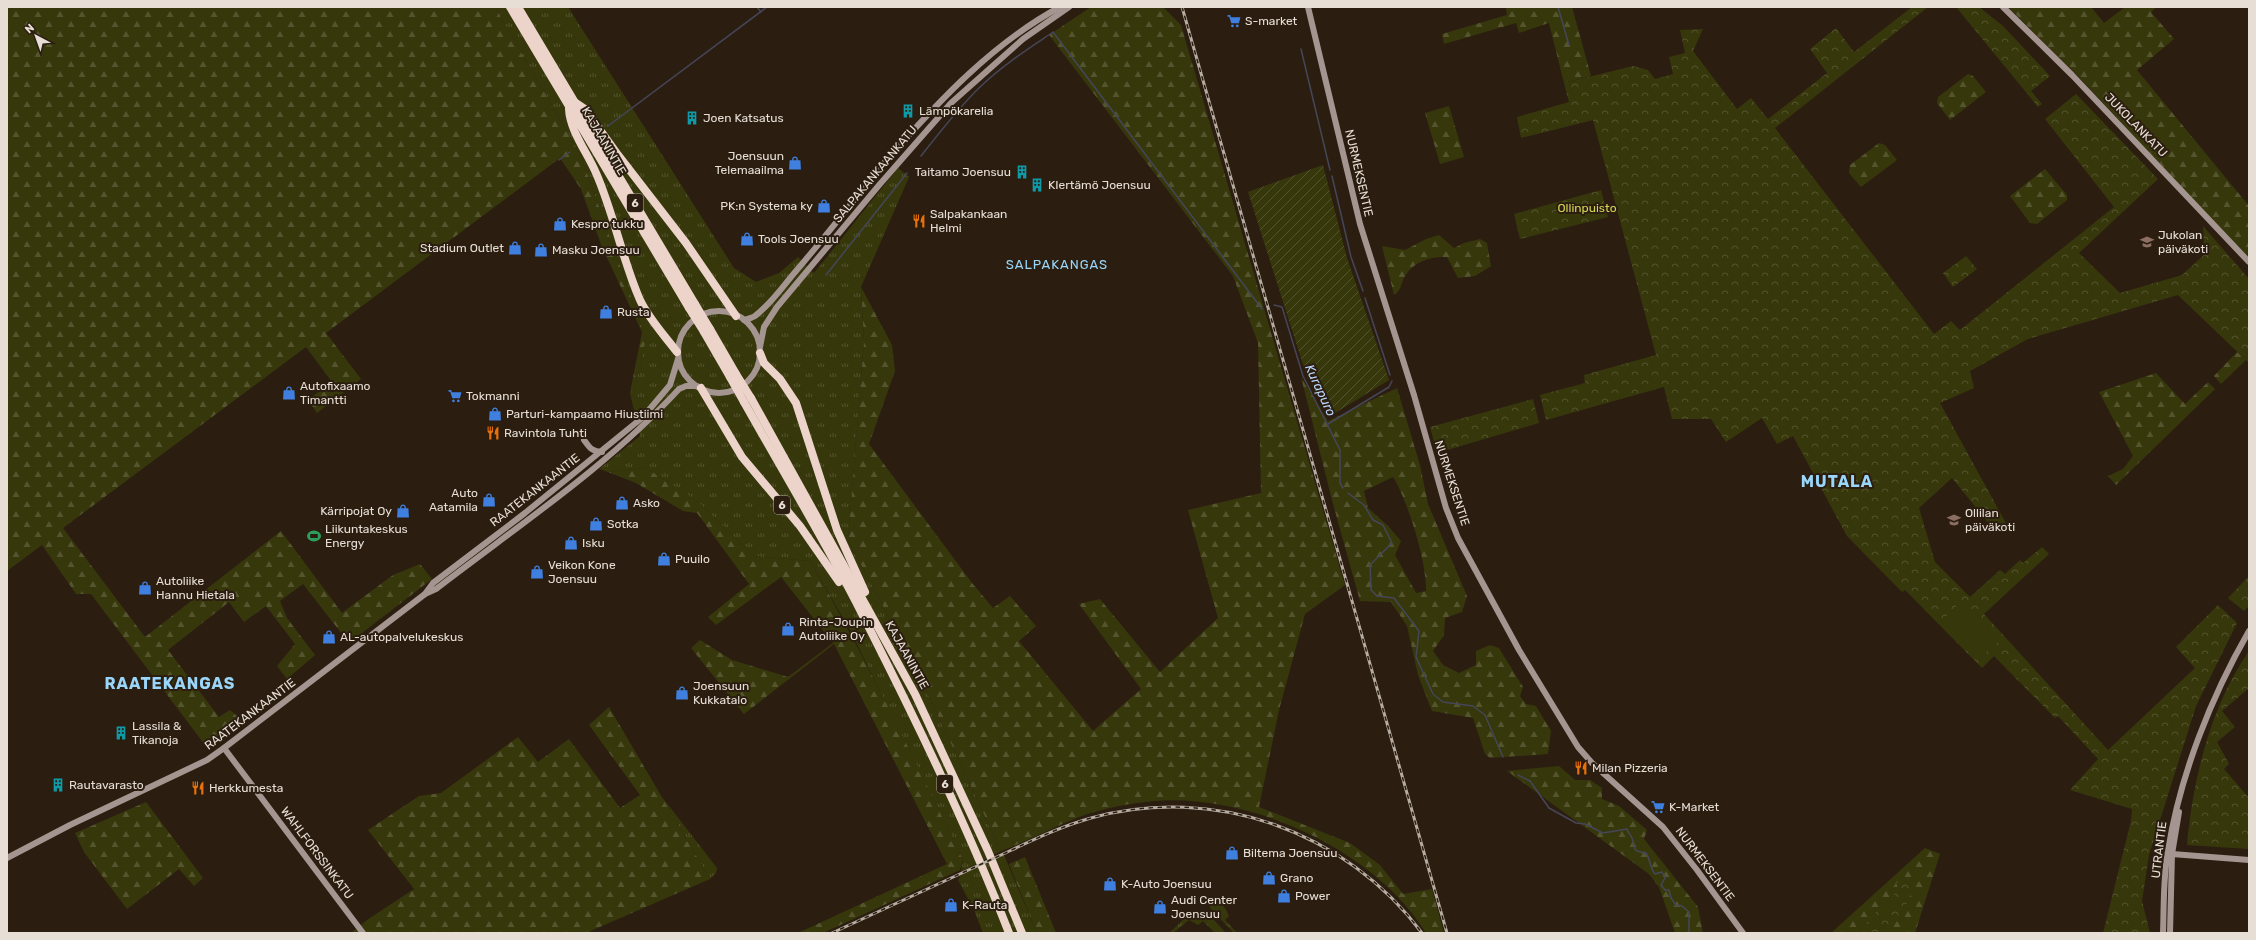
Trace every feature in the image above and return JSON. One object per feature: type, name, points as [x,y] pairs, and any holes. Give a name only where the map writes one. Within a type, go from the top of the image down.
[{"type":"highway","name":"KAJAANINTIE","points":[[510,7],[572,104]]},
{"type":"highway","name":"KAJAANINTIE","points":[[518,7],[572,104],[707,330],[915,694],[995,867],[1022,933]]},
{"type":"highway","points":[[677,355],[652,321],[640,300],[615,223],[596,173],[570,119],[572,104],[585,109],[618,156],[686,243],[740,318]]},
{"type":"highway","points":[[760,350],[764,363],[780,379],[796,403],[837,530],[856,575],[877,615],[876,624]]},
{"type":"highway","name":"6","points":[[699,387],[742,457],[800,526],[865,621]]},
{"type":"highway","name":"KAJAANINTIE","points":[[747,400],[865,621],[943,778],[1009,933]]},
{"type":"main road","name":"SALPAKANKAANKATU","points":[[740,318],[753,317],[779,291],[889,158],[945,96],[971,71],[1012,39],[1040,18],[1060,7]]},
{"type":"main road","name":"SALPAKANKAANKATU","points":[[760,350],[764,328],[777,307],[931,124],[974,81],[1000,58],[1023,39],[1069,7]]},
{"type":"main road","name":"NURMEKSENTIE","points":[[1308,7],[1360,224],[1415,399],[1446,508],[1458,538],[1519,650],[1578,747],[1592,763],[1663,827],[1697,870],[1742,933]]},
{"type":"main road","name":"JUKOLANKATU","points":[[2003,7],[2072,75],[2249,262]]},
{"type":"main road","points":[[713,312],[740,318],[754,331],[760,350],[760,362],[755,374],[739,389],[722,393],[699,387],[685,376],[677,355],[681,336],[698,317],[713,312]]},
{"type":"main road","name":"RAATEKANKAANTIE","points":[[425,594],[433,583],[602,452],[643,417],[665,392],[672,378],[677,355]]},
{"type":"main road","name":"RAATEKANKAANTIE","points":[[7,858],[70,825],[207,760],[425,594],[436,589],[595,468],[634,435],[680,389],[686,386],[699,387]]},
{"type":"main road","points":[[584,440],[591,449],[596,452],[602,452]]},
{"type":"main road","name":"UTRANTIE","points":[[2163,933],[2167,853],[2172,826],[2208,711],[2232,661],[2249,631]]},
{"type":"main road","name":"WAHLFORSSINKATU","points":[[224,748],[363,933]]},
{"type":"main road","name":"UTRANTIE","points":[[2170,933],[2172,854],[2188,772]]},
{"type":"main road","points":[[2172,854],[2249,860]]},
{"type":"green space","points":[[7,7],[495,7],[581,156],[646,339],[634,391],[630,393],[642,332],[602,247],[581,189],[560,158],[326,333],[361,379],[317,413],[308,400],[332,382],[306,347],[63,528],[145,637],[281,531],[342,613],[393,575],[420,564],[432,579],[349,643],[303,584],[280,601],[287,618],[315,655],[287,679],[277,666],[295,644],[266,606],[244,622],[229,602],[168,650],[219,717],[230,710],[245,723],[208,749],[91,594],[76,594],[42,545],[7,571]]},
{"type":"green space","points":[[495,7],[568,7],[734,268],[756,282],[779,273],[798,257],[814,273],[898,168],[909,177],[861,287],[864,341],[848,540],[916,668],[1001,851],[961,872],[963,860],[850,630],[810,561],[754,556],[697,501],[646,468],[608,472],[599,469],[640,436],[630,393],[634,391],[646,339],[581,156]]},
{"type":"green space","points":[[1091,7],[1163,7],[1181,25],[1345,585],[1305,614],[1279,710],[1259,807],[1350,843],[1380,865],[1403,894],[1432,889],[1444,933],[1426,933],[1404,903],[1375,876],[1343,853],[1307,833],[1269,817],[1230,807],[1191,801],[1154,801],[1136,803],[1096,811],[1079,817],[1001,851],[916,668],[848,540],[864,341],[861,287],[892,345],[895,371],[869,444],[972,583],[993,608],[1010,596],[1036,626],[1019,641],[1093,731],[1141,689],[1079,604],[1100,599],[1160,672],[1218,618],[1188,510],[1261,493],[1258,343],[1233,276],[1049,35]]},
{"type":"green space","points":[[1572,7],[1591,76],[1564,83],[1549,23],[1519,33],[1516,23],[1444,44],[1442,34],[1507,15],[1506,8]]},
{"type":"green space","points":[[1912,7],[1928,7],[1775,128],[1934,334],[1951,321],[1960,330],[2114,207],[2045,119],[2076,94],[2158,179],[2079,253],[2120,293],[2182,275],[2204,255],[2203,226],[2249,279],[2249,363],[2178,295],[2028,339],[1970,371],[1974,388],[1940,403],[2007,525],[1995,531],[1952,478],[1919,508],[1935,562],[1970,597],[2000,570],[2005,574],[2020,560],[2023,563],[2042,547],[2049,554],[1984,614],[2108,750],[2195,668],[2176,647],[2218,605],[2237,623],[2196,706],[2149,855],[2142,901],[2150,933],[2103,933],[2131,821],[2132,809],[2070,790],[2098,759],[2058,716],[2055,718],[1994,656],[1982,668],[1905,590],[1902,592],[1847,536],[1793,436],[1777,444],[1762,418],[1726,442],[1711,419],[1672,419],[1664,387],[1546,420],[1540,395],[1585,383],[1584,375],[1656,355],[1593,120],[1521,138],[1517,117],[1569,102],[1564,83],[1633,66],[1648,70],[1655,79],[1673,74],[1669,57],[1685,53],[1680,30],[1703,29],[1693,51],[1737,109],[1751,98],[1768,119],[1827,73],[1810,49],[1836,28],[1854,52]]},
{"type":"green space","points":[[1956,7],[1979,7],[2003,26],[2050,76],[2031,91],[2042,104],[2038,107]]},
{"type":"green space","points":[[2008,7],[2091,7],[2104,23],[2125,7],[2157,7],[2151,12],[2174,39],[2137,70],[2249,206],[2249,259],[2076,74]]},
{"type":"green space","points":[[1968,74],[1973,76],[1986,92],[1950,120],[1937,103],[1938,97]]},
{"type":"green space","points":[[1449,106],[1464,157],[1440,164],[1425,113]]},
{"type":"green space","points":[[1879,143],[1885,145],[1897,160],[1861,187],[1849,173],[1850,165]]},
{"type":"green space","points":[[1323,165],[1347,258],[1389,380],[1332,415],[1307,377],[1248,192]]},
{"type":"green space","points":[[2045,169],[2067,195],[2067,200],[2037,224],[2030,223],[2010,196]]},
{"type":"green space","name":"Ollinpuisto","points":[[1601,190],[1608,217],[1520,239],[1514,214]]},
{"type":"green space","points":[[1439,235],[1454,248],[1464,243],[1480,239],[1487,243],[1491,266],[1475,276],[1458,278],[1447,257],[1435,257],[1423,260],[1409,271],[1403,279],[1401,287],[1394,295],[1382,246],[1405,250],[1426,239]]},
{"type":"green space","points":[[1966,256],[1977,269],[1953,287],[1943,273]]},
{"type":"green space","points":[[2237,352],[2246,360],[2221,384],[2214,376]]},
{"type":"green space","points":[[2156,373],[2185,404],[2208,382],[2215,389],[2116,485],[2108,476],[2123,469],[2133,456],[2099,392]]},
{"type":"green space","points":[[1301,377],[1328,421],[1397,388],[1420,465],[1428,504],[1467,596],[1462,612],[1445,618],[1444,635],[1433,651],[1443,665],[1459,673],[1476,665],[1476,651],[1490,645],[1499,648],[1523,687],[1520,696],[1526,704],[1536,706],[1551,731],[1548,754],[1490,758],[1485,754],[1473,718],[1432,711],[1418,675],[1407,626],[1391,602],[1360,601],[1333,504]],"holes":[[[1393,477],[1399,488],[1416,532],[1423,565],[1426,591],[1416,593],[1395,555],[1401,541],[1388,526],[1368,508],[1364,491]]]},
{"type":"green space","points":[[1533,399],[1539,423],[1437,453],[1430,427]]},
{"type":"green space","points":[[646,468],[697,501],[754,556],[810,561],[851,634],[963,860],[960,870],[823,933],[798,933],[947,864],[834,644],[744,714],[691,648],[700,640],[732,660],[788,677],[833,643],[781,577],[716,625],[708,617],[749,584],[697,513],[683,511],[636,483],[608,472]]},
{"type":"green space","points":[[2249,576],[2249,606],[2244,611],[2228,598]]},
{"type":"green space","points":[[1962,601],[1999,641],[1978,659],[1941,621]]},
{"type":"green space","points":[[2249,651],[2249,688],[2222,711],[2235,727],[2217,742],[2229,764],[2224,769],[2249,798],[2249,849],[2187,845],[2194,795],[2206,744],[2224,696],[2235,673]]},
{"type":"green space","points":[[609,707],[710,879],[586,933],[351,933],[367,920],[414,889],[368,830],[419,796],[441,793],[518,737],[538,762],[569,739],[620,808],[640,795],[589,725]]},
{"type":"green space","points":[[1559,766],[1575,780],[1590,780],[1602,788],[1602,799],[1619,806],[1647,830],[1644,839],[1698,907],[1703,933],[1675,933],[1659,887],[1649,874],[1507,771]]},
{"type":"green space","points":[[662,797],[717,868],[716,873],[710,879]]},
{"type":"green space","points":[[146,802],[203,878],[194,886],[179,869],[127,909],[84,852],[75,833]]},
{"type":"green space","points":[[1925,848],[1940,854],[1915,933],[1831,933]]},
{"type":"green space","points":[[1004,855],[1037,933],[983,933],[974,910],[958,880],[962,874]]},
{"type":"green space","points":[[1025,857],[1056,933],[1037,933],[1009,864]]},
{"type":"green space","points":[[1902,881],[1911,885],[1913,889],[1906,905],[1889,933],[1868,931],[1863,925],[1873,918],[1877,910],[1894,912],[1891,906],[1891,900],[1899,890],[1896,883]]},
{"type":"green space","points":[[1218,902],[1225,908],[1229,916],[1225,920],[1237,933],[1234,933],[1210,908],[1210,905]]},
{"type":"green space","points":[[1198,911],[1212,918],[1226,933],[1215,933],[1203,921],[1198,925],[1189,920],[1173,933],[1169,933],[1184,919]]},
{"type":"waterway","points":[[757,7],[761,12]]},
{"type":"waterway","points":[[608,126],[767,7]]},
{"type":"waterway","points":[[1558,7],[1569,45]]},
{"type":"waterway","points":[[921,156],[957,111],[989,78],[1053,32],[1262,309]]},
{"type":"waterway","points":[[1301,49],[1330,170]]},
{"type":"waterway","points":[[559,160],[570,152]]},
{"type":"waterway","points":[[826,275],[907,173]]},
{"type":"waterway","points":[[1332,176],[1351,257],[1363,291]]},
{"type":"waterway","points":[[1365,298],[1390,375]]},
{"type":"waterway","name":"Kurapuro","points":[[1274,305],[1282,307],[1303,376],[1340,450],[1340,483],[1343,488]]},
{"type":"waterway","points":[[1328,424],[1389,387],[1392,381]]},
{"type":"waterway","points":[[1348,493],[1364,505],[1373,520],[1383,525],[1392,543],[1370,565],[1371,590],[1377,596],[1394,598],[1419,631],[1416,657],[1433,694],[1443,702],[1473,706],[1485,715],[1503,757]]},
{"type":"waterway","name":"Kurapuro","points":[[1518,775],[1530,781],[1549,808],[1576,823],[1585,824],[1603,833],[1627,829],[1632,838],[1635,849],[1646,853],[1655,874],[1662,872],[1665,878],[1661,885],[1665,890],[1669,890],[1671,898],[1676,905],[1682,906],[1689,912],[1689,933]]},
{"type":"railway","points":[[1182,7],[1447,933]]},
{"type":"railway","points":[[832,933],[1026,843],[1064,827],[1091,818],[1137,809],[1184,807],[1230,813],[1274,824],[1316,843],[1356,867],[1391,897],[1422,933]]},
{"type":"place","name":"S-market","points":[[1234,21]]},
{"type":"place","name":"Lämpökarelia","points":[[908,111]]},
{"type":"place","name":"Joen Katsatus","points":[[692,118]]},
{"type":"place","name":"Joensuun Telemaailma","points":[[795,163]]},
{"type":"place","name":"Taitamo Joensuu","points":[[1022,172]]},
{"type":"place","name":"KIertämö Joensuu","points":[[1037,185]]},
{"type":"place","name":"PK:n Systema ky","points":[[824,206]]},
{"type":"place","name":"Salpakankaan Helmi","points":[[919,221]]},
{"type":"place","name":"Kespro tukku","points":[[560,224]]},
{"type":"place","name":"Tools Joensuu","points":[[747,239]]},
{"type":"place","name":"Jukolan päiväkoti","points":[[2147,242]]},
{"type":"place","name":"Stadium Outlet","points":[[515,248]]},
{"type":"place","name":"Masku Joensuu","points":[[541,250]]},
{"type":"place","name":"Rusta","points":[[606,312]]},
{"type":"place","name":"Autofixaamo Timantti","points":[[289,393]]},
{"type":"place","name":"Tokmanni","points":[[455,396]]},
{"type":"place","name":"Parturi-kampaamo Hiustiimi","points":[[495,414]]},
{"type":"place","name":"Ravintola Tuhti","points":[[493,433]]},
{"type":"place","name":"Auto Aatamila","points":[[489,500]]},
{"type":"place","name":"Asko","points":[[622,503]]},
{"type":"place","name":"Kärripojat Oy","points":[[403,511]]},
{"type":"place","name":"Ollilan päiväkoti","points":[[1954,520]]},
{"type":"place","name":"Sotka","points":[[596,524]]},
{"type":"place","name":"Liikuntakeskus Energy","points":[[314,536]]},
{"type":"place","name":"Isku","points":[[571,543]]},
{"type":"place","name":"Puuilo","points":[[664,559]]},
{"type":"place","name":"Veikon Kone Joensuu","points":[[537,572]]},
{"type":"place","name":"Autoliike Hannu Hietala","points":[[145,588]]},
{"type":"place","name":"Rinta-Joupin Autoliike Oy","points":[[788,629]]},
{"type":"place","name":"AL-autopalvelukeskus","points":[[329,637]]},
{"type":"place","name":"Joensuun Kukkatalo","points":[[682,693]]},
{"type":"place","name":"Lassila & Tikanoja","points":[[121,733]]},
{"type":"place","name":"Milan Pizzeria","points":[[1581,768]]},
{"type":"place","name":"Rautavarasto","points":[[58,785]]},
{"type":"place","name":"Herkkumesta","points":[[198,788]]},
{"type":"place","name":"K-Market","points":[[1658,807]]},
{"type":"place","name":"Biltema Joensuu","points":[[1232,853]]},
{"type":"place","name":"Grano","points":[[1269,878]]},
{"type":"place","name":"K-Auto Joensuu","points":[[1110,884]]},
{"type":"place","name":"Power","points":[[1284,896]]},
{"type":"place","name":"K-Rauta","points":[[951,905]]},
{"type":"place","name":"Audi Center Joensuu","points":[[1160,907]]},
{"type":"district","name":"SALPAKANGAS","points":[[1057,264]]},
{"type":"district","name":"MUTALA","points":[[1837,481]]},
{"type":"district","name":"RAATEKANGAS","points":[[170,683]]}]
